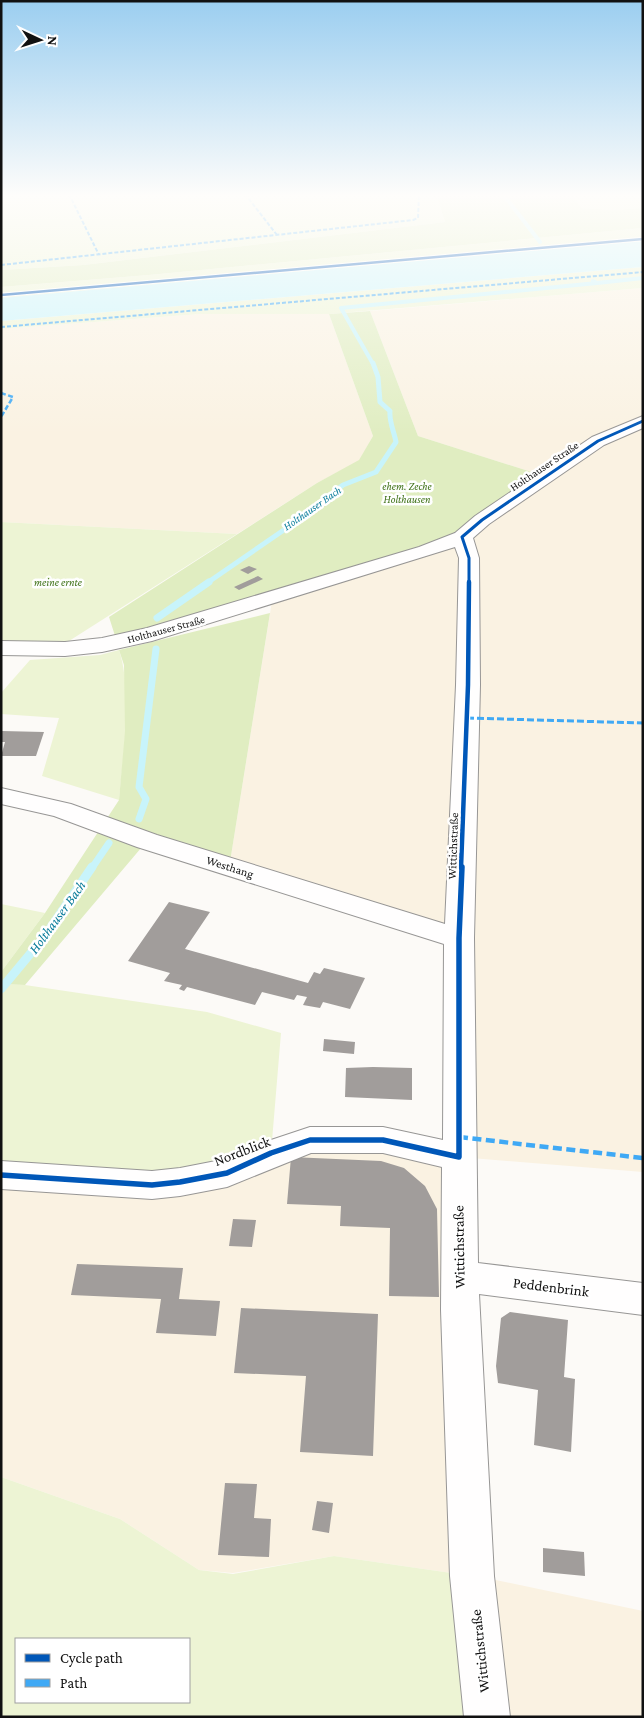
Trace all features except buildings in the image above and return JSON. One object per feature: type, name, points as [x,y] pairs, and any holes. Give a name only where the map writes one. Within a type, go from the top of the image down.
[{"type":"street","name":"Holthauser Straße","points":[[1,648],[65,649],[102,645],[152,634],[352,574],[462,537],[498,509],[598,441],[643,421]]},
{"type":"street","name":"Wittichstraße","points":[[462,537],[469,558],[460,938],[460,1276],[472,1576],[487,1717]]},
{"type":"street","name":"Westhang","points":[[1,796],[62,810],[156,844],[460,938]]},
{"type":"street","name":"Nordblick","points":[[1,1176],[152,1185],[180,1182],[228,1173],[271,1153],[310,1140],[382,1140],[459,1157]]},
{"type":"street","name":"Peddenbrink","points":[[460,1276],[643,1299]]},
{"type":"shaded area","points":[[643,288],[643,1172],[459,1157],[472,1575],[643,1611],[643,1717],[487,1717],[472,1576],[334,1556],[233,1573],[199,1570],[120,1519],[1,1477],[1,1175],[310,1140],[458,1157],[459,938],[230,862],[272,601],[544,476],[418,436],[370,311]]},
{"type":"shaded area","points":[[201,314],[329,314],[373,436],[359,461],[317,483],[237,534],[1,522],[1,329]]},
{"type":"green space","points":[[1,274],[158,274],[149,275],[1,287]]},
{"type":"green space","points":[[269,274],[1,298],[1,287],[149,275]]},
{"type":"green space","points":[[558,274],[643,274],[643,288],[329,314],[201,314],[1,329],[1,321]]},
{"type":"green space","name":"ehem. Zeche Holthausen","points":[[370,311],[418,436],[541,475],[456,536],[116,639],[109,617],[317,483],[359,460],[373,436],[329,314]]},
{"type":"green space","name":"meine ernte","points":[[1,522],[237,534],[69,641],[1,641]]},
{"type":"green space","points":[[270,613],[230,862],[147,841],[25,985],[1,984],[1,972],[45,913],[119,800],[125,731],[124,665],[119,650]]},
{"type":"green space","points":[[119,650],[125,685],[126,724],[119,800],[42,776],[59,718],[1,714],[1,693],[30,660],[100,655]]},
{"type":"green space","points":[[1,904],[45,913],[1,972]]},
{"type":"green space","points":[[1,984],[25,985],[207,1012],[281,1033],[271,1153],[227,1173],[1,1175]]},
{"type":"green space","points":[[1,1477],[120,1519],[199,1570],[233,1574],[334,1556],[472,1576],[487,1717],[1,1717]]},
{"type":"water","points":[[269,274],[558,274],[1,321],[1,298]]},
{"type":"waterway","points":[[597,283],[643,278]]},
{"type":"waterway","name":"Holthauser Bach","points":[[593,281],[597,283]]},
{"type":"waterway","name":"Holthauser Bach","points":[[373,364],[341,308],[597,283]]},
{"type":"waterway","name":"Holthauser Bach","points":[[207,583],[294,523],[343,485],[376,472],[396,442],[390,411],[380,402],[378,377],[373,363]]},
{"type":"waterway","name":"Holthauser Bach","points":[[157,618],[209,582]]},
{"type":"waterway","name":"Holthauser Bach","points":[[139,819],[146,799],[139,787],[156,649]]},
{"type":"waterway","name":"Holthauser Bach","points":[[92,868],[109,843]]},
{"type":"waterway","name":"Holthauser Bach","points":[[1,989],[45,936],[92,867]]},
{"type":"marked path","points":[[1,327],[618,274]]},
{"type":"marked path","points":[[1,393],[13,397],[1,417]]},
{"type":"marked path","points":[[467,718],[643,723]]},
{"type":"marked path","points":[[459,1137],[643,1158]]},
{"type":"cycle path","points":[[1,295],[240,274]]},
{"type":"cycle path","points":[[1,1175],[152,1185],[180,1182],[227,1173],[271,1153],[310,1140],[383,1140],[459,1157],[459,938],[468,685],[469,558],[462,537],[482,520],[598,441],[643,421]]}]
